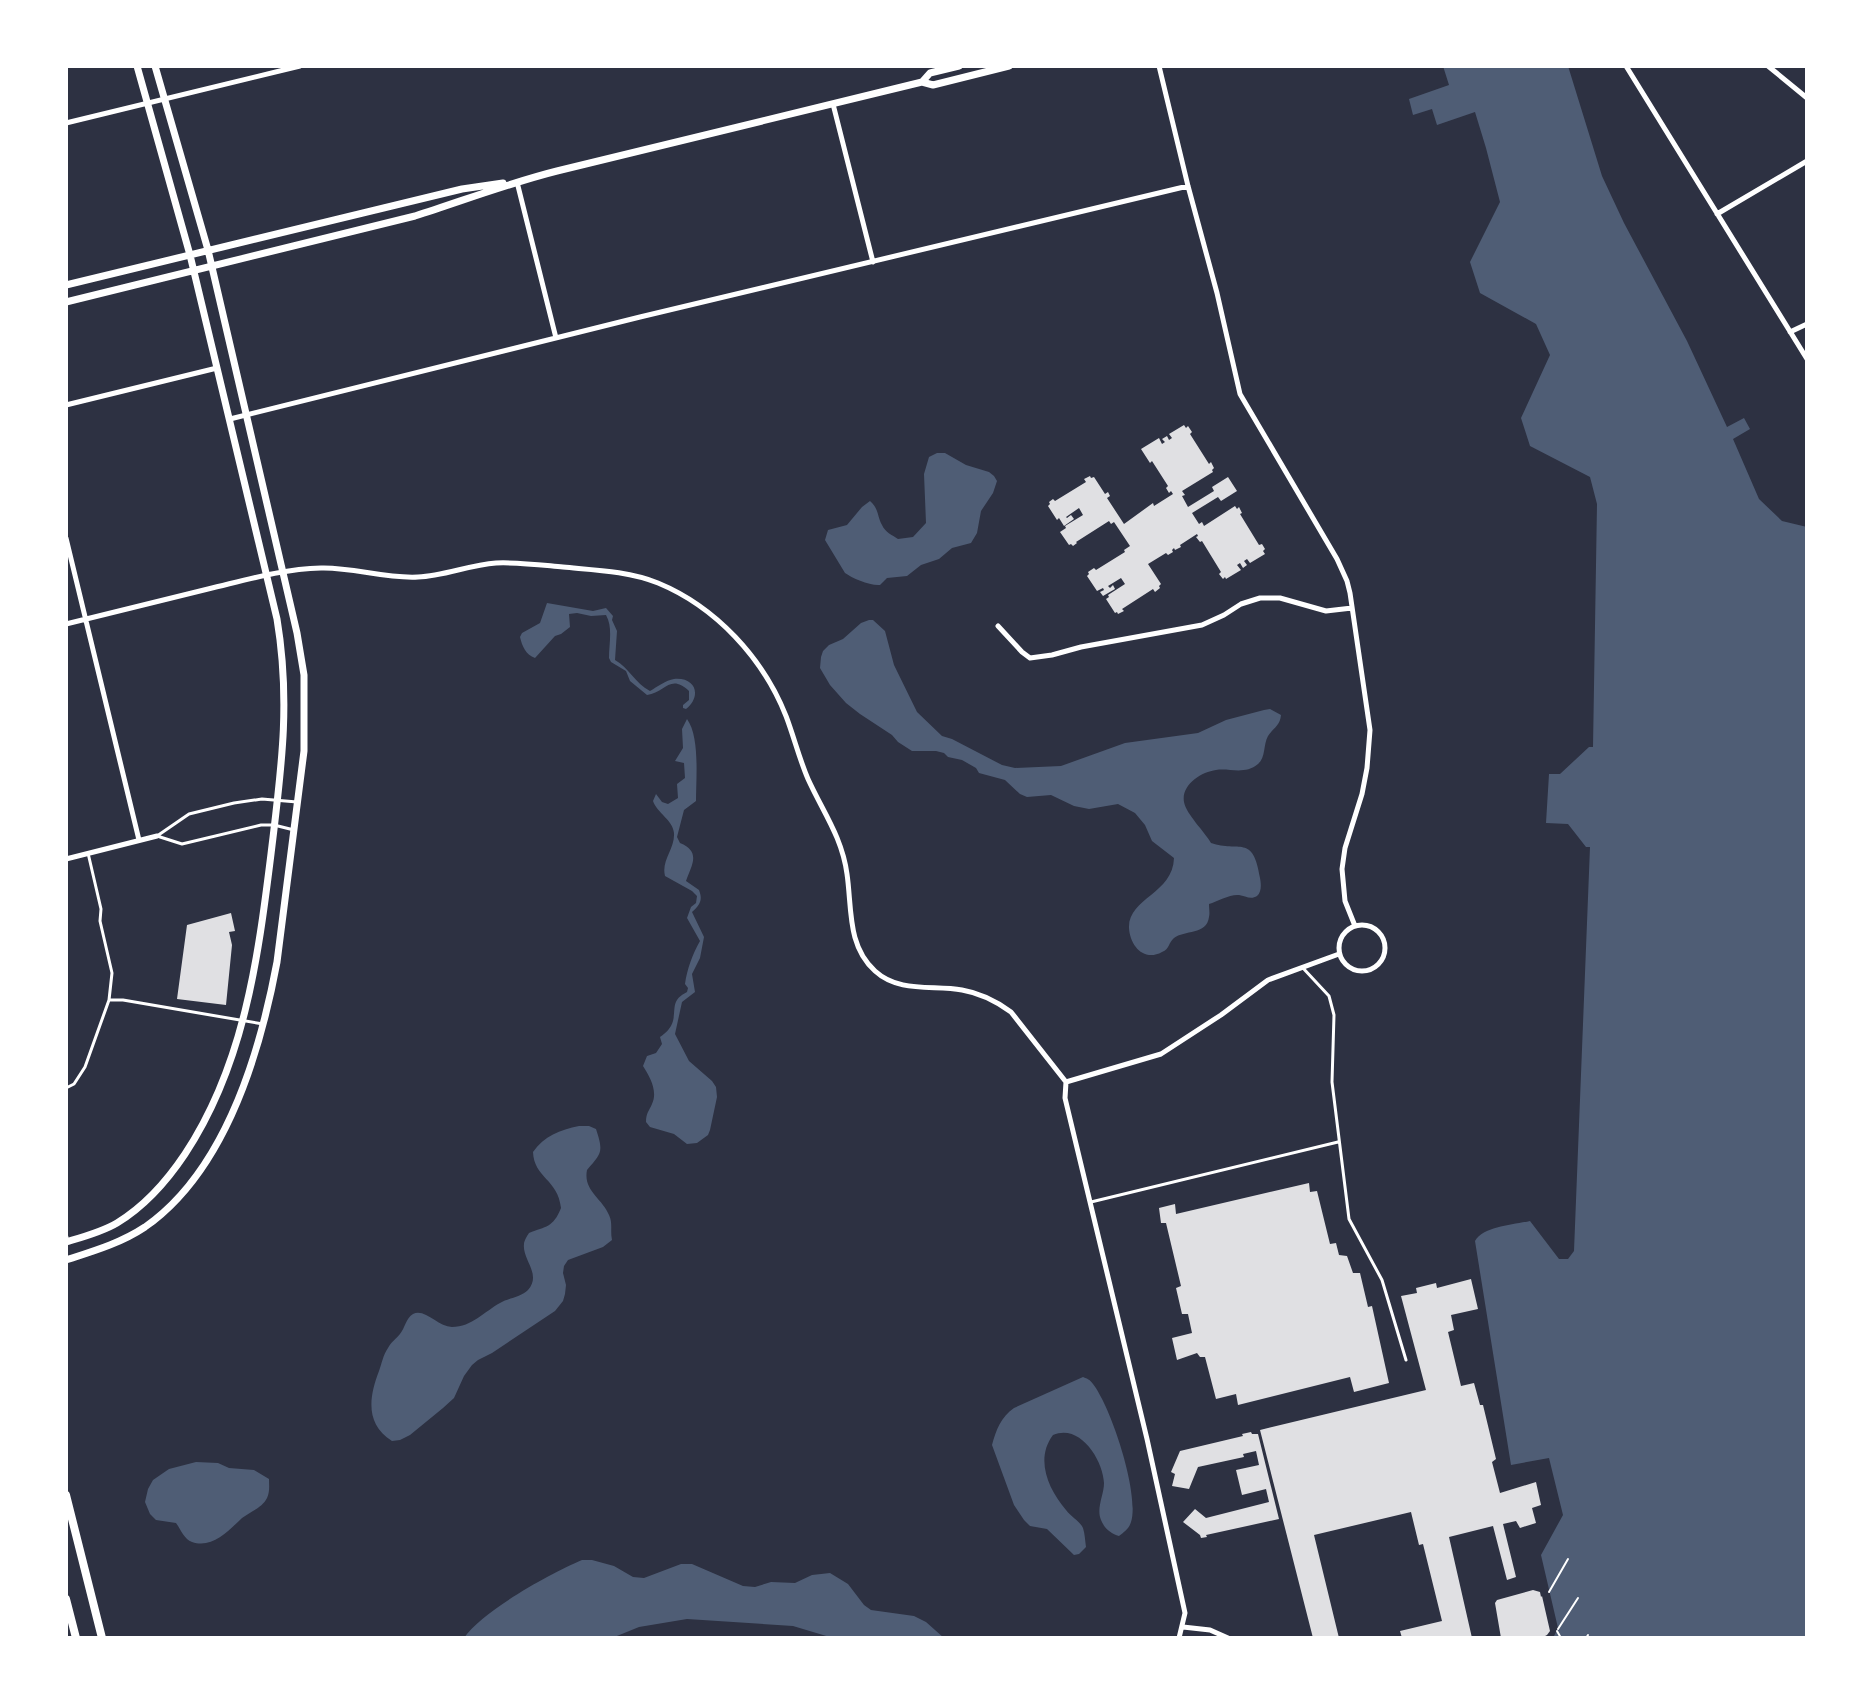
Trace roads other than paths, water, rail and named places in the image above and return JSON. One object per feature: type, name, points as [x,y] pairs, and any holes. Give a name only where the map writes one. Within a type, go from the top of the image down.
[{"type":"main road","points":[[67,1239],[114,1225],[146,1201],[167,1179],[198,1134],[214,1102],[230,1065],[251,991],[283,750],[284,677],[277,619],[190,255],[137,66]]},
{"type":"main road","points":[[66,1260],[113,1245],[145,1227],[176,1200],[203,1167],[229,1119],[257,1047],[277,962],[305,733],[304,675],[297,633],[208,250],[155,66]]},
{"type":"main road","points":[[922,82],[930,73],[959,66]]},
{"type":"main road","points":[[66,285],[462,189],[517,181],[922,82],[933,85],[1009,66]]},
{"type":"main road","points":[[66,302],[415,216],[517,181]]},
{"type":"main road","points":[[66,1495],[102,1638]]},
{"type":"main road","points":[[66,1599],[76,1638]]},
{"type":"street","points":[[66,123],[300,66]]},
{"type":"street","points":[[1159,66],[1240,394],[1347,581],[1370,730],[1362,794],[1345,848],[1342,869],[1345,901],[1355,926]]},
{"type":"street","points":[[1626,66],[1807,359]]},
{"type":"street","points":[[1768,66],[1807,98]]},
{"type":"street","points":[[833,104],[873,262]]},
{"type":"street","points":[[1717,214],[1807,161]]},
{"type":"street","points":[[517,181],[556,338]]},
{"type":"street","points":[[229,420],[1188,186]]},
{"type":"street","points":[[1790,332],[1807,324]]},
{"type":"street","points":[[66,405],[217,368]]},
{"type":"street","points":[[66,538],[139,840]]},
{"type":"street","points":[[66,624],[283,571],[325,567],[408,578],[430,577],[494,563],[611,571],[657,583],[713,616],[749,652],[778,696],[808,779],[840,845],[847,873],[854,936],[865,960],[873,970],[894,983],[965,991],[1001,1005],[1011,1012],[1066,1082],[1065,1098],[1185,1613],[1179,1638]]},
{"type":"street","points":[[998,626],[1030,658],[1202,625],[1241,604],[1260,598],[1280,598],[1326,611],[1352,608]]},
{"type":"street","points":[[66,859],[157,836]]},
{"type":"street","points":[[1355,926],[1369,926],[1381,935],[1384,942],[1384,957],[1374,968],[1360,971],[1347,966],[1339,954],[1343,934],[1355,926]]},
{"type":"street","points":[[1066,1082],[1161,1054],[1268,980],[1339,954]]},
{"type":"street","points":[[1183,1627],[1210,1630],[1228,1638]]},
{"type":"lane","points":[[157,836],[189,814],[254,799],[298,802]]},
{"type":"lane","points":[[157,836],[182,844],[261,825],[294,830]]},
{"type":"lane","points":[[66,1088],[74,1084],[85,1067],[109,1000],[112,973],[88,853]]},
{"type":"lane","points":[[1302,967],[1329,996],[1334,1015],[1332,1082],[1349,1219],[1382,1280],[1406,1360]]},
{"type":"lane","points":[[109,1000],[264,1024]]},
{"type":"lane","points":[[1091,1202],[1338,1142]]},
{"type":"water","points":[[1443,66],[1568,66],[1602,176],[1624,223],[1687,341],[1727,427],[1744,418],[1750,429],[1733,439],[1759,499],[1782,521],[1807,527],[1807,1638],[1553,1638],[1558,1628],[1541,1555],[1563,1515],[1549,1458],[1511,1465],[1475,1241],[1492,1229],[1530,1221],[1559,1259],[1568,1259],[1574,1251],[1590,847],[1586,847],[1568,824],[1546,823],[1549,774],[1560,774],[1589,747],[1593,747],[1597,504],[1590,477],[1530,446],[1521,418],[1550,355],[1536,324],[1480,293],[1470,262],[1500,202],[1475,112],[1437,125],[1432,109],[1413,115],[1409,99],[1449,85]]},
{"type":"water","points":[[945,453],[966,465],[989,472],[997,481],[981,511],[977,533],[971,543],[952,548],[939,559],[921,565],[907,576],[887,578],[880,585],[845,573],[825,540],[828,530],[847,525],[870,501],[887,531],[898,539],[913,537],[926,523],[924,474],[929,457]]},
{"type":"water","points":[[547,603],[593,611],[606,608],[613,616],[617,631],[615,660],[650,691],[671,680],[687,681],[692,684],[695,693],[691,704],[683,708],[689,700],[689,691],[677,684],[647,695],[630,681],[626,671],[611,662],[606,615],[569,614],[570,627],[555,636],[535,658],[529,655],[520,637],[540,623]]},
{"type":"water","points":[[869,620],[885,631],[894,665],[917,712],[942,736],[1002,765],[1015,768],[1061,766],[1125,743],[1198,733],[1226,720],[1264,710],[1270,709],[1281,715],[1268,736],[1258,764],[1248,769],[1204,773],[1193,780],[1184,796],[1188,812],[1211,843],[1243,847],[1253,855],[1260,880],[1259,894],[1252,898],[1232,896],[1209,904],[1209,917],[1204,927],[1178,936],[1155,955],[1144,954],[1132,941],[1129,928],[1131,918],[1135,909],[1166,880],[1174,858],[1152,841],[1135,813],[1118,804],[1089,809],[1051,795],[1027,797],[1005,780],[979,773],[962,760],[936,751],[912,751],[860,714],[830,685],[820,668],[821,657],[829,645]]},
{"type":"water","points":[[687,719],[696,747],[696,801],[684,810],[677,837],[693,855],[686,881],[699,890],[700,902],[692,912],[704,937],[700,958],[692,974],[695,992],[682,1002],[675,1034],[689,1061],[716,1087],[717,1097],[708,1135],[697,1143],[687,1144],[674,1134],[650,1127],[646,1122],[654,1089],[643,1066],[647,1056],[656,1053],[662,1044],[660,1037],[672,1024],[676,1001],[687,992],[687,973],[700,941],[687,918],[697,896],[665,876],[674,833],[671,824],[653,801],[656,794],[668,804],[678,798],[677,784],[685,778],[684,763],[675,761],[683,748],[682,729]]},
{"type":"water","points":[[579,1126],[596,1129],[600,1152],[587,1170],[588,1184],[609,1215],[612,1240],[603,1247],[568,1260],[563,1273],[565,1294],[555,1311],[478,1360],[464,1376],[454,1398],[410,1435],[392,1441],[377,1427],[372,1409],[373,1391],[386,1351],[413,1314],[422,1314],[447,1326],[459,1326],[472,1322],[500,1303],[528,1290],[533,1278],[524,1250],[525,1240],[529,1233],[552,1223],[561,1208],[556,1191],[537,1168],[533,1152],[553,1134]]},
{"type":"water","points":[[1083,1377],[1090,1381],[1108,1411],[1128,1472],[1133,1509],[1130,1524],[1124,1532],[1119,1536],[1108,1530],[1100,1515],[1104,1483],[1095,1455],[1072,1434],[1053,1435],[1044,1464],[1049,1483],[1060,1502],[1082,1526],[1086,1547],[1074,1555],[1047,1529],[1030,1526],[1024,1520],[1014,1505],[992,1445],[1000,1424],[1014,1408]]},
{"type":"water","points":[[196,1462],[254,1470],[269,1479],[269,1493],[262,1504],[226,1533],[207,1543],[189,1541],[176,1523],[156,1520],[145,1502],[153,1480],[169,1469]]},
{"type":"water","points":[[582,1560],[614,1566],[633,1577],[644,1578],[681,1564],[692,1564],[743,1586],[755,1587],[771,1582],[795,1583],[812,1575],[830,1573],[848,1584],[871,1610],[914,1616],[944,1638],[833,1638],[793,1626],[687,1619],[639,1627],[612,1638],[464,1638],[501,1605]]}]
